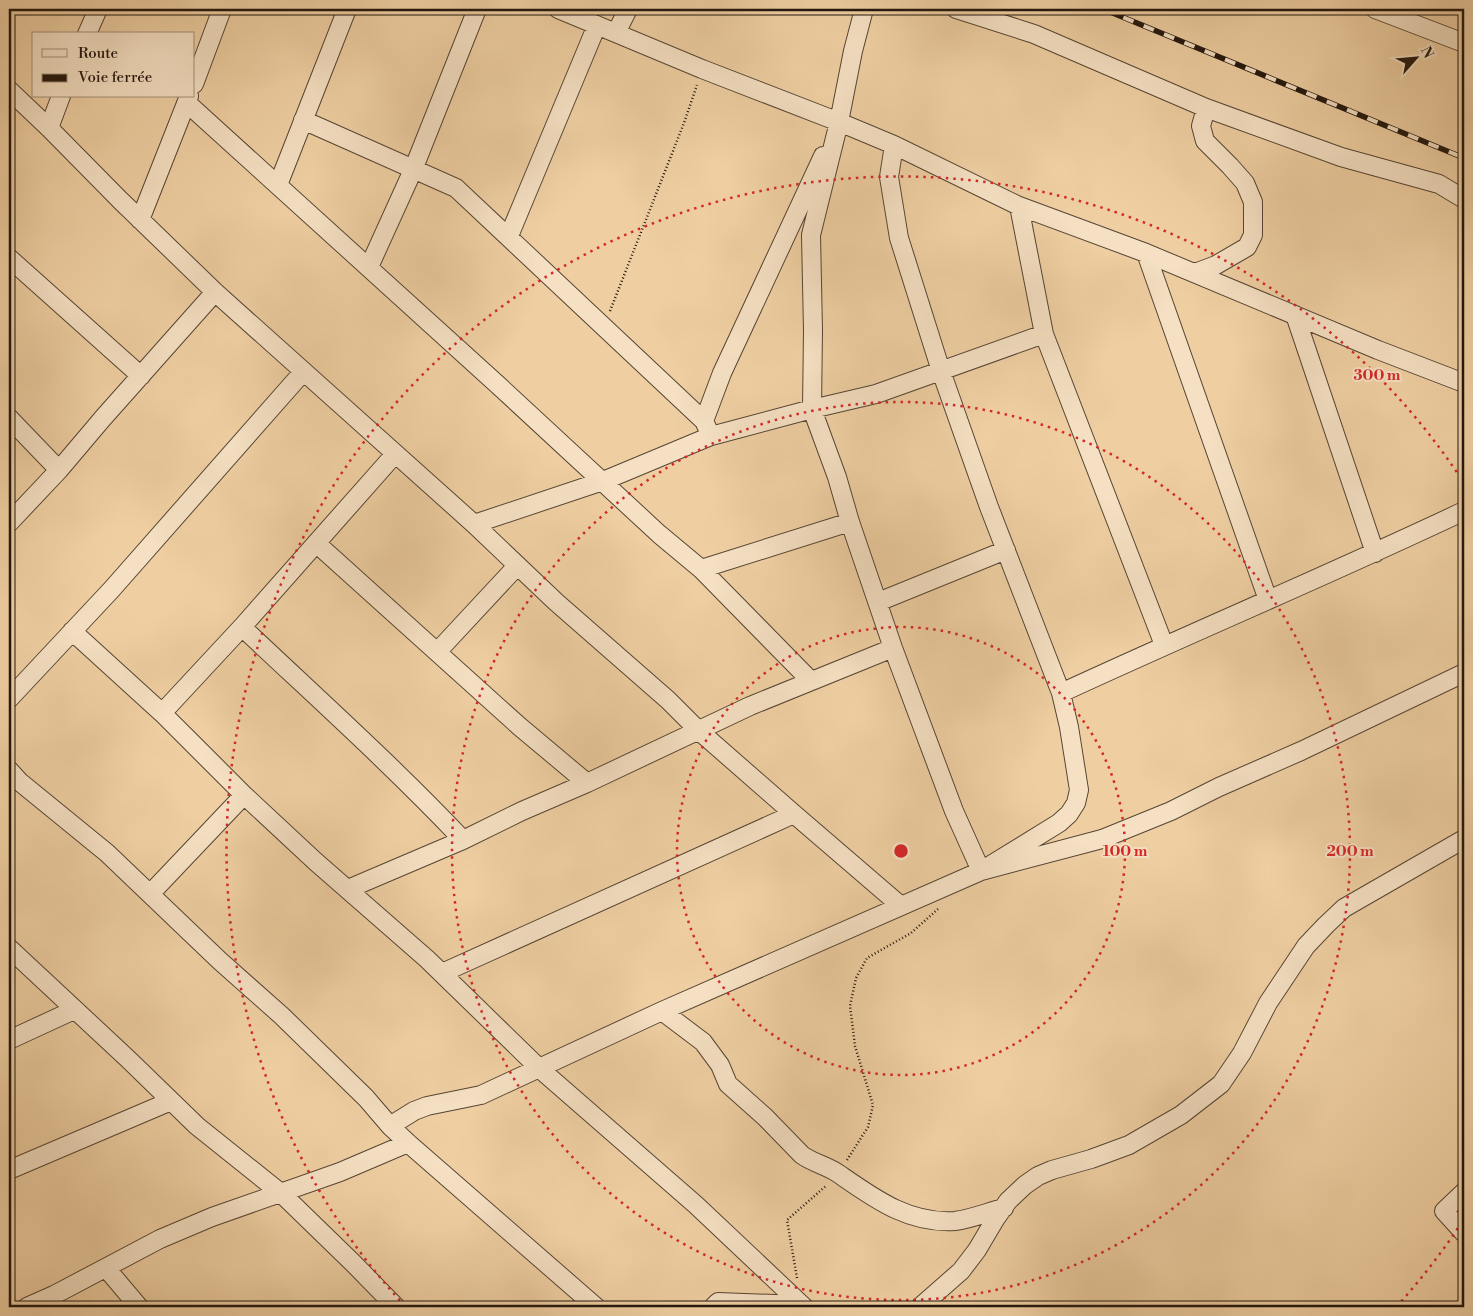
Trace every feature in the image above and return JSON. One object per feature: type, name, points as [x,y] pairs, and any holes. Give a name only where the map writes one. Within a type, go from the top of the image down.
[{"type":"street","points":[[88,32],[98,9]]},
{"type":"street","points":[[195,81],[222,9]]},
{"type":"street","points":[[278,185],[347,9]]},
{"type":"street","points":[[369,267],[413,170],[477,9]]},
{"type":"street","points":[[558,9],[702,69],[894,145],[1018,206],[1146,253],[1464,383]]},
{"type":"street","points":[[616,33],[628,9]]},
{"type":"street","points":[[864,9],[811,236],[812,409],[837,477],[850,522],[893,648],[948,794],[981,871]]},
{"type":"street","points":[[956,9],[1034,34],[1206,108],[1342,157],[1439,184],[1464,199]]},
{"type":"street","points":[[1375,9],[1464,43]]},
{"type":"street","points":[[509,236],[597,25]]},
{"type":"street","points":[[9,90],[140,220],[303,372],[474,524],[556,602],[668,700],[698,730],[901,906]]},
{"type":"street","points":[[49,128],[60,98]]},
{"type":"street","points":[[140,220],[188,100],[278,185],[659,534],[701,569],[811,680]]},
{"type":"street","points":[[1195,274],[1216,265],[1247,247],[1254,228],[1253,202],[1244,183],[1206,141],[1201,126],[1206,108]]},
{"type":"street","points":[[303,120],[456,188],[604,326],[708,428]]},
{"type":"street","points":[[708,428],[722,373],[775,255],[839,122]]},
{"type":"street","points":[[390,1126],[427,1106],[481,1095],[662,1011],[981,871],[1059,823],[1069,814],[1076,803],[1079,790],[1069,727],[1061,694],[941,371],[899,238],[889,178],[894,145]]},
{"type":"street","points":[[1018,206],[1044,334],[1164,645]]},
{"type":"street","points":[[1146,253],[1268,600]]},
{"type":"street","points":[[9,258],[141,376]]},
{"type":"street","points":[[9,523],[59,470],[216,292]]},
{"type":"street","points":[[1295,315],[1375,554]]},
{"type":"street","points":[[474,524],[603,481],[708,428],[812,409],[876,394],[1044,334]]},
{"type":"street","points":[[9,699],[125,575],[303,372]]},
{"type":"street","points":[[9,418],[59,470]]},
{"type":"street","points":[[162,713],[242,627],[395,454]]},
{"type":"street","points":[[1061,694],[1164,645],[1375,554],[1464,511]]},
{"type":"street","points":[[701,569],[850,522]]},
{"type":"street","points":[[316,543],[519,726],[587,783]]},
{"type":"street","points":[[878,602],[1006,550]]},
{"type":"street","points":[[437,652],[517,566]]},
{"type":"street","points":[[242,627],[358,734],[414,788],[463,840]]},
{"type":"street","points":[[72,631],[162,713],[244,795],[442,973],[540,1069],[696,1205],[803,1306]]},
{"type":"street","points":[[348,890],[463,840],[698,730],[811,680],[893,648]]},
{"type":"street","points":[[981,871],[1102,839],[1171,811],[1219,787],[1375,717],[1464,673]]},
{"type":"street","points":[[9,770],[20,782],[107,853],[220,961],[282,1016],[366,1098],[390,1126],[596,1307]]},
{"type":"street","points":[[150,894],[244,795]]},
{"type":"street","points":[[442,973],[794,814]]},
{"type":"street","points":[[920,1307],[961,1271],[1004,1208],[1026,1185],[1038,1176],[1129,1145],[1181,1115],[1221,1084],[1242,1053],[1273,995],[1306,946],[1326,925],[1344,908],[1464,839]]},
{"type":"street","points":[[9,948],[197,1126],[282,1194],[353,1263],[385,1305]]},
{"type":"street","points":[[9,1040],[74,1010]]},
{"type":"street","points":[[662,1011],[703,1042],[720,1065],[728,1084],[765,1116],[802,1154],[808,1159],[839,1173],[870,1196],[912,1216],[934,1221],[957,1220],[1004,1208]]},
{"type":"street","points":[[9,1170],[171,1101]]},
{"type":"street","points":[[27,1307],[160,1240],[212,1218],[347,1169],[408,1142]]},
{"type":"street","points":[[1464,1192],[1444,1211],[1464,1233]]},
{"type":"street","points":[[106,1268],[139,1307]]},
{"type":"street","points":[[713,1307],[718,1302],[803,1306]]},
{"type":"path","points":[[604,326],[684,123],[702,69]]},
{"type":"path","points":[[803,1306],[787,1220],[837,1177],[868,1127],[873,1106],[855,1046],[850,1006],[856,978],[867,958],[911,933],[939,908]]},
{"type":"railway","points":[[1103,9],[1464,158]]}]
